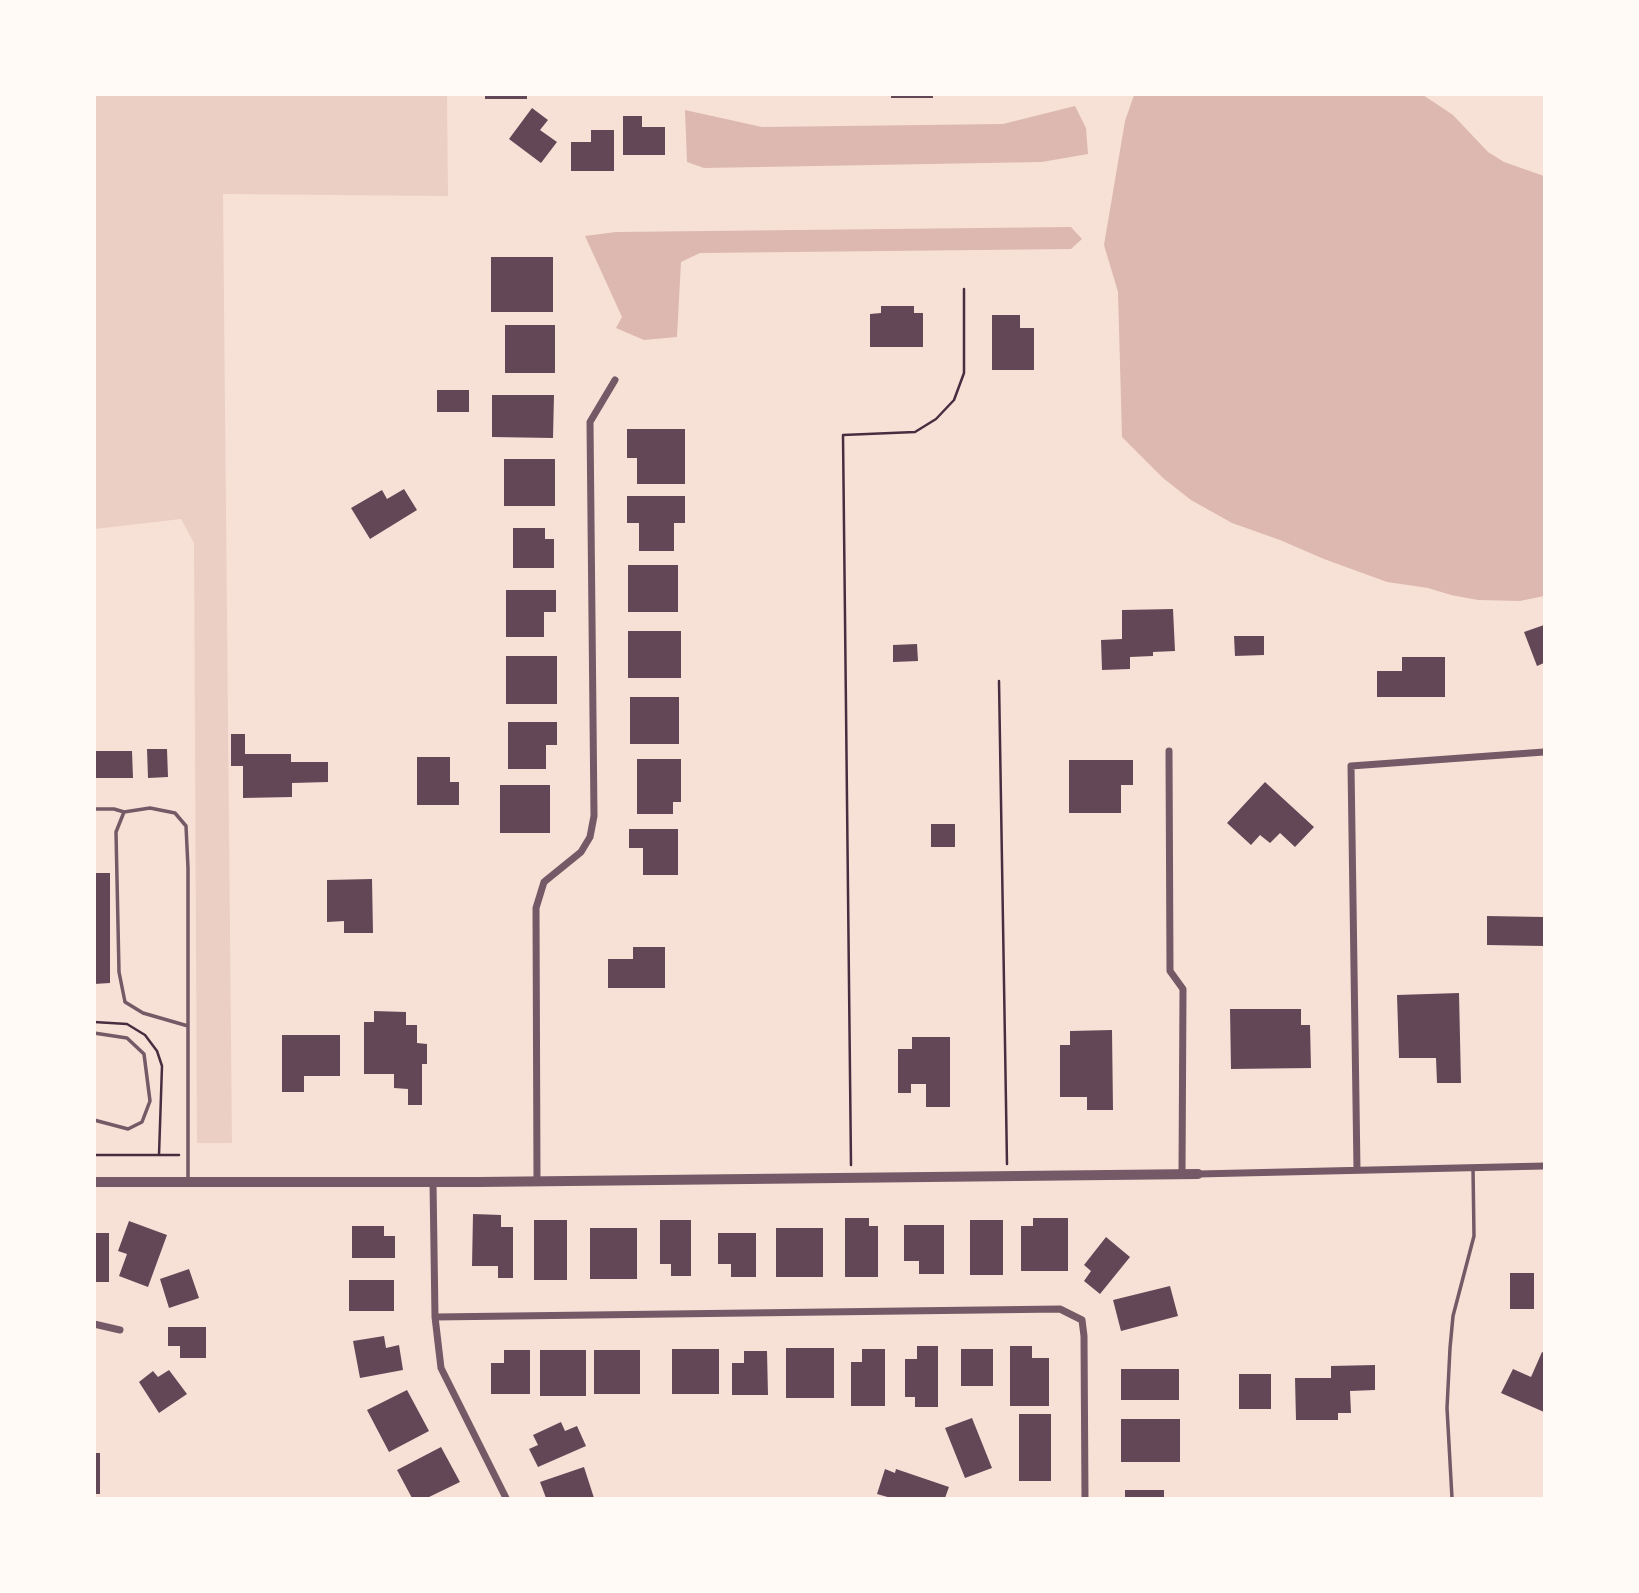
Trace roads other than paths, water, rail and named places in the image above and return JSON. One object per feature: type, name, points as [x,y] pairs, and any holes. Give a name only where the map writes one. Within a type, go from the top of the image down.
[{"type":"street","points":[[537,1182],[536,908],[544,882],[581,852],[590,837],[594,816],[590,422],[615,380]]},
{"type":"street","points":[[1169,751],[1170,971],[1184,989],[1182,1174]]},
{"type":"street","points":[[1357,1170],[1351,766],[1545,752]]},
{"type":"street","points":[[94,1182],[537,1182],[1007,1177],[1545,1166]]},
{"type":"street","points":[[433,1182],[435,1317],[442,1368],[506,1499]]},
{"type":"street","points":[[435,1317],[1060,1309],[1082,1320],[1085,1499]]},
{"type":"street","points":[[94,1324],[120,1330]]},
{"type":"lane","points":[[94,808],[124,812],[150,807],[175,813],[186,826],[188,1182]]},
{"type":"lane","points":[[124,812],[116,832],[119,972],[125,1002],[143,1013],[188,1026]]},
{"type":"lane","points":[[94,1032],[127,1038],[144,1054],[149,1101],[142,1122],[128,1129],[94,1120]]},
{"type":"lane","points":[[1452,1499],[1447,1408],[1450,1348],[1453,1316],[1474,1236],[1473,1168]]}]
